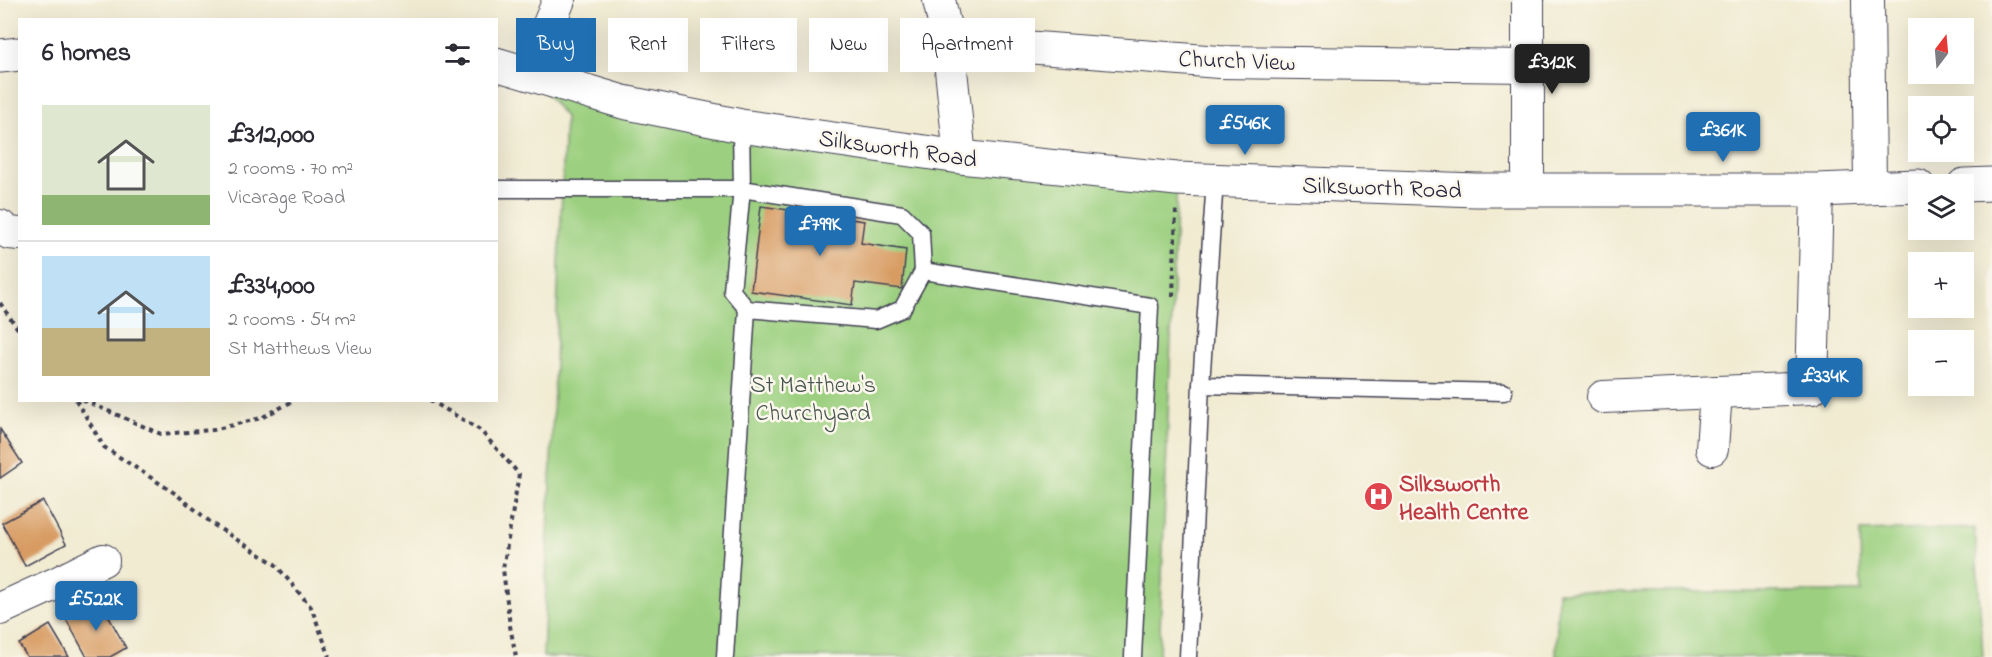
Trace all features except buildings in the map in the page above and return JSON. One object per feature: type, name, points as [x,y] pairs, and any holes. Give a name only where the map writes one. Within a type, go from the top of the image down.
[{"type":"street","points":[[552,18],[559,0]]},
{"type":"street","points":[[939,0],[943,18]]},
{"type":"street","points":[[1528,0],[1528,190]]},
{"type":"street","points":[[1868,0],[1870,187]]},
{"type":"street","name":"Church View","points":[[1035,48],[1219,62],[1527,66]]},
{"type":"street","points":[[0,56],[18,54]]},
{"type":"street","name":"Silksworth Road","points":[[498,64],[516,69]]},
{"type":"street","name":"Silksworth Road","points":[[529,72],[623,102],[741,126],[960,157],[1177,179],[1476,190],[1817,190],[1908,186]]},
{"type":"street","points":[[951,72],[960,157]]},
{"type":"street","points":[[1974,185],[1992,184]]},
{"type":"street","points":[[1603,397],[1812,388],[1817,190]]},
{"type":"street","points":[[0,226],[9,233],[18,234]]},
{"type":"street","points":[[1712,449],[1716,392]]},
{"type":"street","points":[[0,609],[103,560]]},
{"type":"lane","points":[[725,657],[747,309],[732,291],[742,189],[741,126]]},
{"type":"lane","points":[[1188,657],[1201,385],[1215,180]]},
{"type":"lane","points":[[498,189],[742,189],[902,214],[921,233],[923,271],[902,309],[876,320],[747,309]]},
{"type":"lane","points":[[923,271],[1150,306],[1133,657]]},
{"type":"lane","points":[[1201,385],[1504,392]]},
{"type":"path","points":[[0,303],[18,329]]},
{"type":"path","points":[[77,402],[104,447],[176,494],[214,525],[275,564],[311,606],[330,657]]},
{"type":"path","points":[[87,402],[161,434],[213,430],[261,418],[291,402]]},
{"type":"path","points":[[433,402],[480,430],[519,474],[503,569],[516,657]]},
{"type":"green space","name":"St Matthew's Churchyard","points":[[529,72],[623,102],[1177,179],[1159,657],[543,657],[565,117]]},
{"type":"green space","points":[[1975,528],[1983,657],[1556,657],[1558,592],[1861,592],[1860,531]]},
{"type":"place","name":"Silksworth Health Centre","points":[[1378,497]]}]
